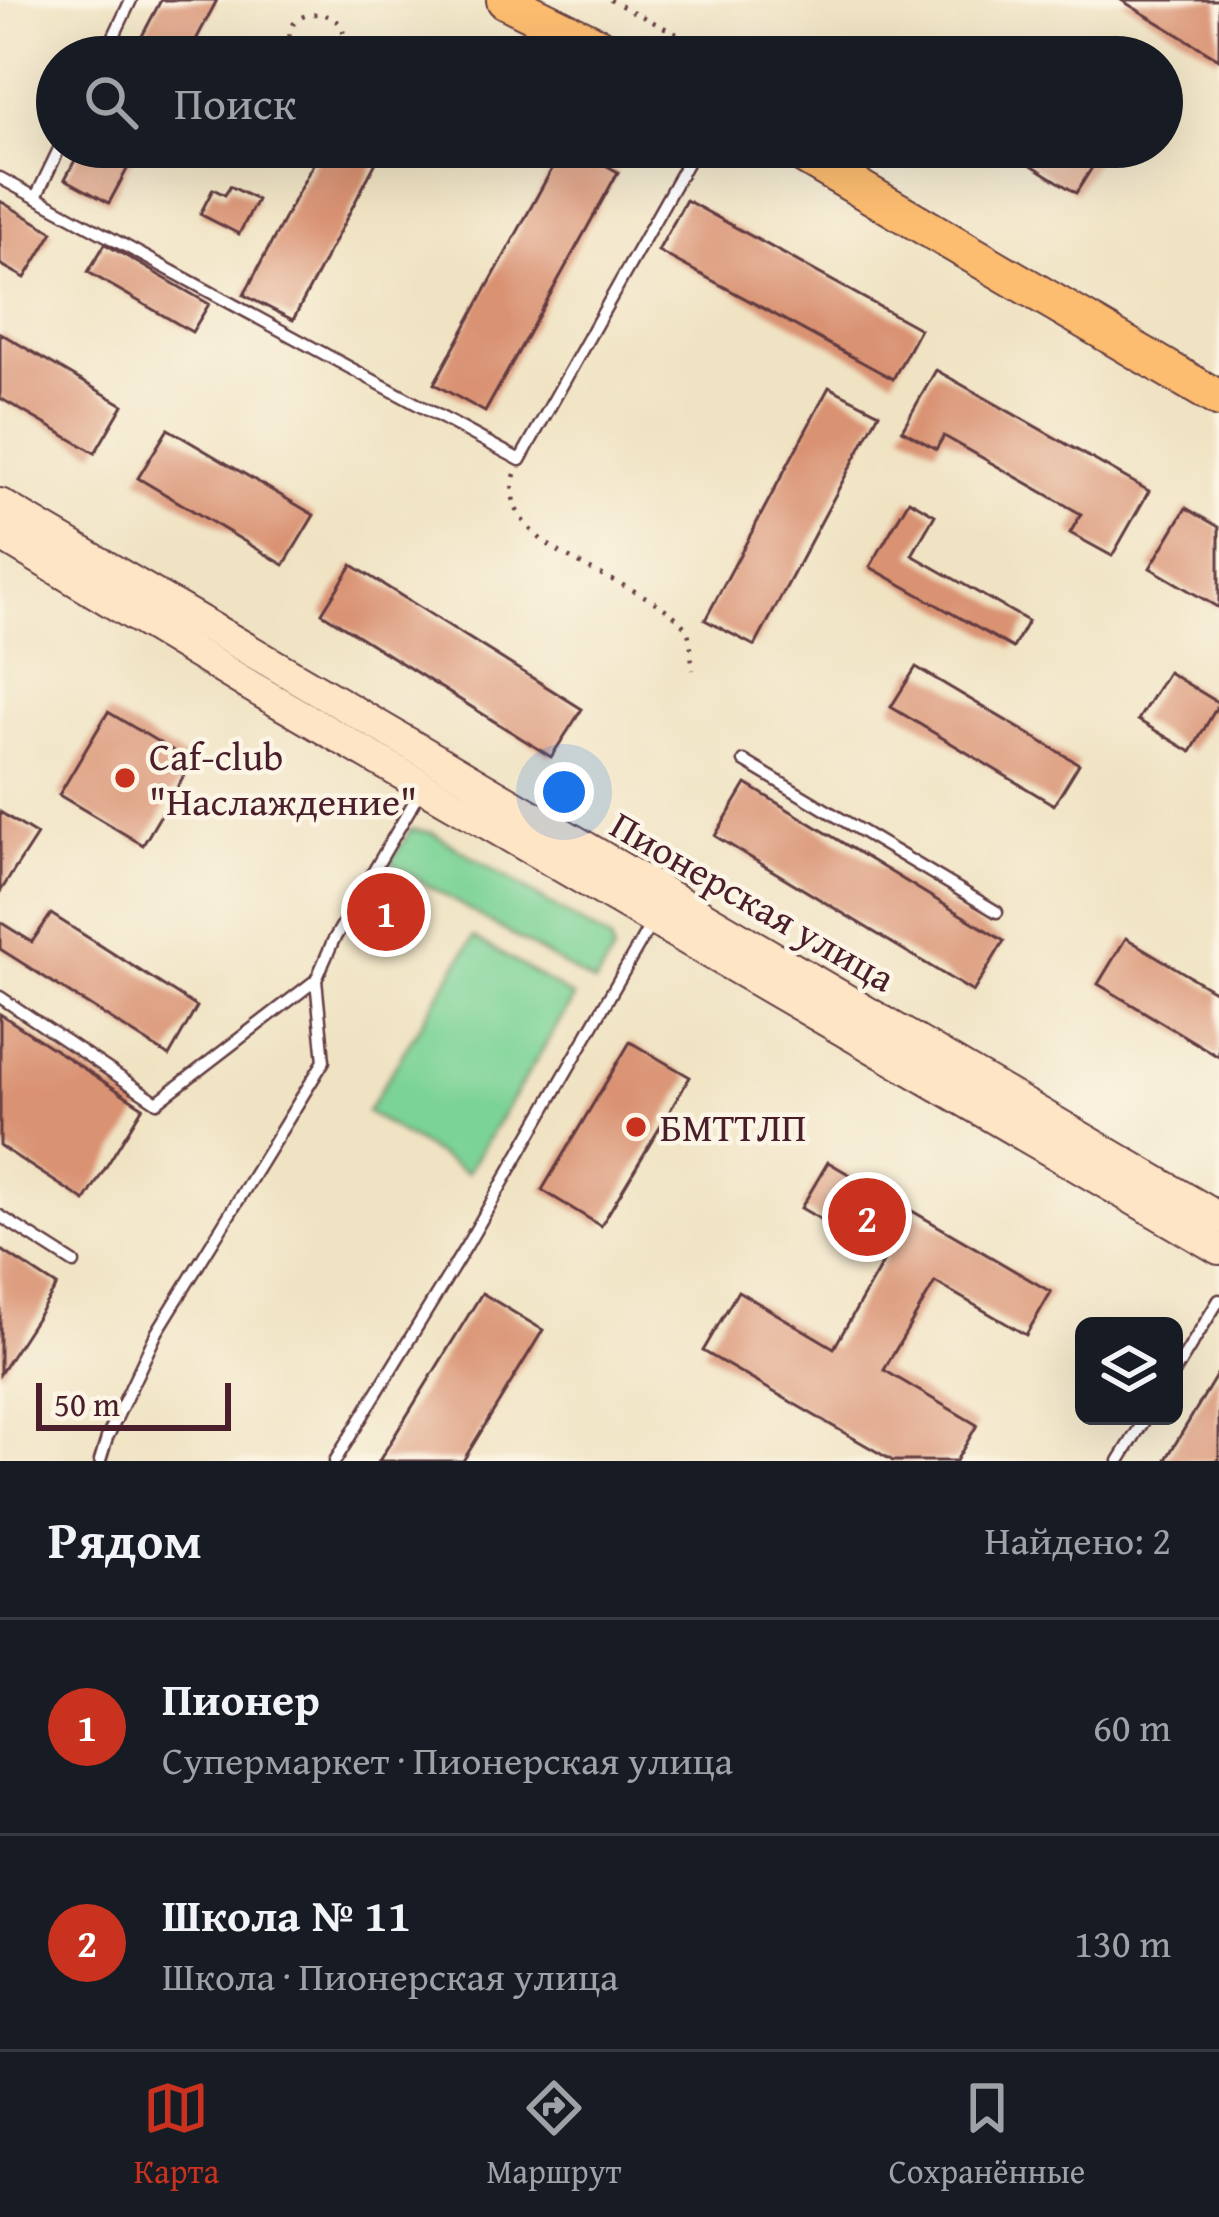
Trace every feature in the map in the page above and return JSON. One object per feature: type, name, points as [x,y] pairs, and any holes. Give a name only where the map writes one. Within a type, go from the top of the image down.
[{"type":"main road","points":[[505,0],[578,36]]},
{"type":"main road","points":[[825,168],[1219,398]]},
{"type":"main road","name":"Пионерская улица","points":[[0,504],[431,773],[1219,1249]]},
{"type":"main road","name":"Пионерская улица","points":[[0,535],[248,684],[431,773]]},
{"type":"main road","name":"Пионерская улица","points":[[661,908],[1219,1218]]},
{"type":"lane","points":[[114,36],[131,0]]},
{"type":"lane","points":[[36,197],[50,168]]},
{"type":"lane","points":[[0,178],[520,460],[684,168]]},
{"type":"lane","points":[[744,761],[997,912]]},
{"type":"lane","points":[[0,997],[157,1102],[316,980],[333,941],[431,773]]},
{"type":"lane","points":[[335,1461],[467,1245],[661,908]]},
{"type":"lane","points":[[100,1461],[106,1438],[157,1332],[324,1061],[316,980]]},
{"type":"lane","points":[[0,1216],[74,1263]]},
{"type":"lane","points":[[1183,1358],[1219,1300]]},
{"type":"lane","points":[[1120,1461],[1142,1425]]},
{"type":"path","points":[[610,0],[681,36]]},
{"type":"path","points":[[289,36],[299,14],[312,8],[337,16],[344,36]]},
{"type":"path","points":[[520,460],[512,486],[517,513],[531,532],[660,606],[688,632],[693,670]]},
{"type":"green space","points":[[411,829],[433,833],[611,941],[613,953],[595,984],[390,863]]},
{"type":"green space","points":[[474,937],[574,998],[467,1173],[367,1112]]},
{"type":"building","points":[[161,0],[217,0],[198,36],[142,36]]},
{"type":"building","points":[[1121,0],[1219,0],[1219,59]]},
{"type":"building","points":[[71,168],[128,168],[109,203],[65,179]]},
{"type":"building","points":[[311,168],[373,168],[293,320],[244,295]]},
{"type":"building","points":[[552,168],[618,172],[485,412],[434,384]]},
{"type":"building","points":[[1036,168],[1092,168],[1076,193]]},
{"type":"building","points":[[230,186],[257,200],[239,234],[200,214],[213,189],[225,195]]},
{"type":"building","points":[[686,200],[920,329],[893,379],[658,251]]},
{"type":"building","points":[[0,201],[53,232],[25,278],[0,264]]},
{"type":"building","points":[[105,244],[209,304],[192,332],[88,272]]},
{"type":"building","points":[[0,333],[123,405],[95,453],[0,398]]},
{"type":"building","points":[[936,370],[1149,491],[1112,556],[1070,533],[1081,514],[944,436],[936,449],[902,430]]},
{"type":"building","points":[[829,387],[879,413],[755,646],[705,620]]},
{"type":"building","points":[[168,429],[314,515],[284,565],[138,478]]},
{"type":"building","points":[[909,500],[935,515],[912,555],[1028,621],[1013,648],[870,567]]},
{"type":"building","points":[[1186,508],[1219,527],[1219,608],[1150,568]]},
{"type":"building","points":[[352,565],[582,709],[551,757],[322,613]]},
{"type":"building","points":[[916,667],[1079,764],[1054,805],[891,707]]},
{"type":"building","points":[[1168,672],[1219,703],[1191,752],[1138,720]]},
{"type":"building","name":"Caf-club \"Наслаждение\"","points":[[108,712],[192,762],[143,845],[59,795]]},
{"type":"building","points":[[746,784],[1004,941],[973,992],[715,836]]},
{"type":"building","points":[[0,812],[37,835],[0,892]]},
{"type":"building","points":[[374,890],[411,911],[397,934],[361,912]]},
{"type":"building","points":[[51,914],[197,1007],[169,1056],[0,949],[0,922],[32,942]]},
{"type":"building","points":[[1126,938],[1219,994],[1219,1057],[1098,984]]},
{"type":"building","points":[[0,1014],[143,1107],[85,1201],[0,1146]]},
{"type":"building","points":[[630,1042],[690,1077],[601,1226],[542,1190]]},
{"type":"building","points":[[828,1162],[1051,1292],[1026,1335],[935,1282],[884,1370],[977,1425],[956,1461],[893,1461],[703,1351],[738,1291],[834,1348],[886,1257],[801,1208]]},
{"type":"building","points":[[0,1249],[57,1286],[0,1374]]},
{"type":"building","points":[[482,1293],[543,1330],[463,1461],[379,1461]]},
{"type":"building","points":[[1219,1371],[1219,1461],[1165,1461]]},
{"type":"place","name":"Caf-club \"Наслаждение\"","points":[[125,778]]},
{"type":"place","name":"Пионер","points":[[386,912]]},
{"type":"place","name":"БМТТЛП","points":[[636,1127]]},
{"type":"place","name":"Школа № 11","points":[[867,1217]]}]
